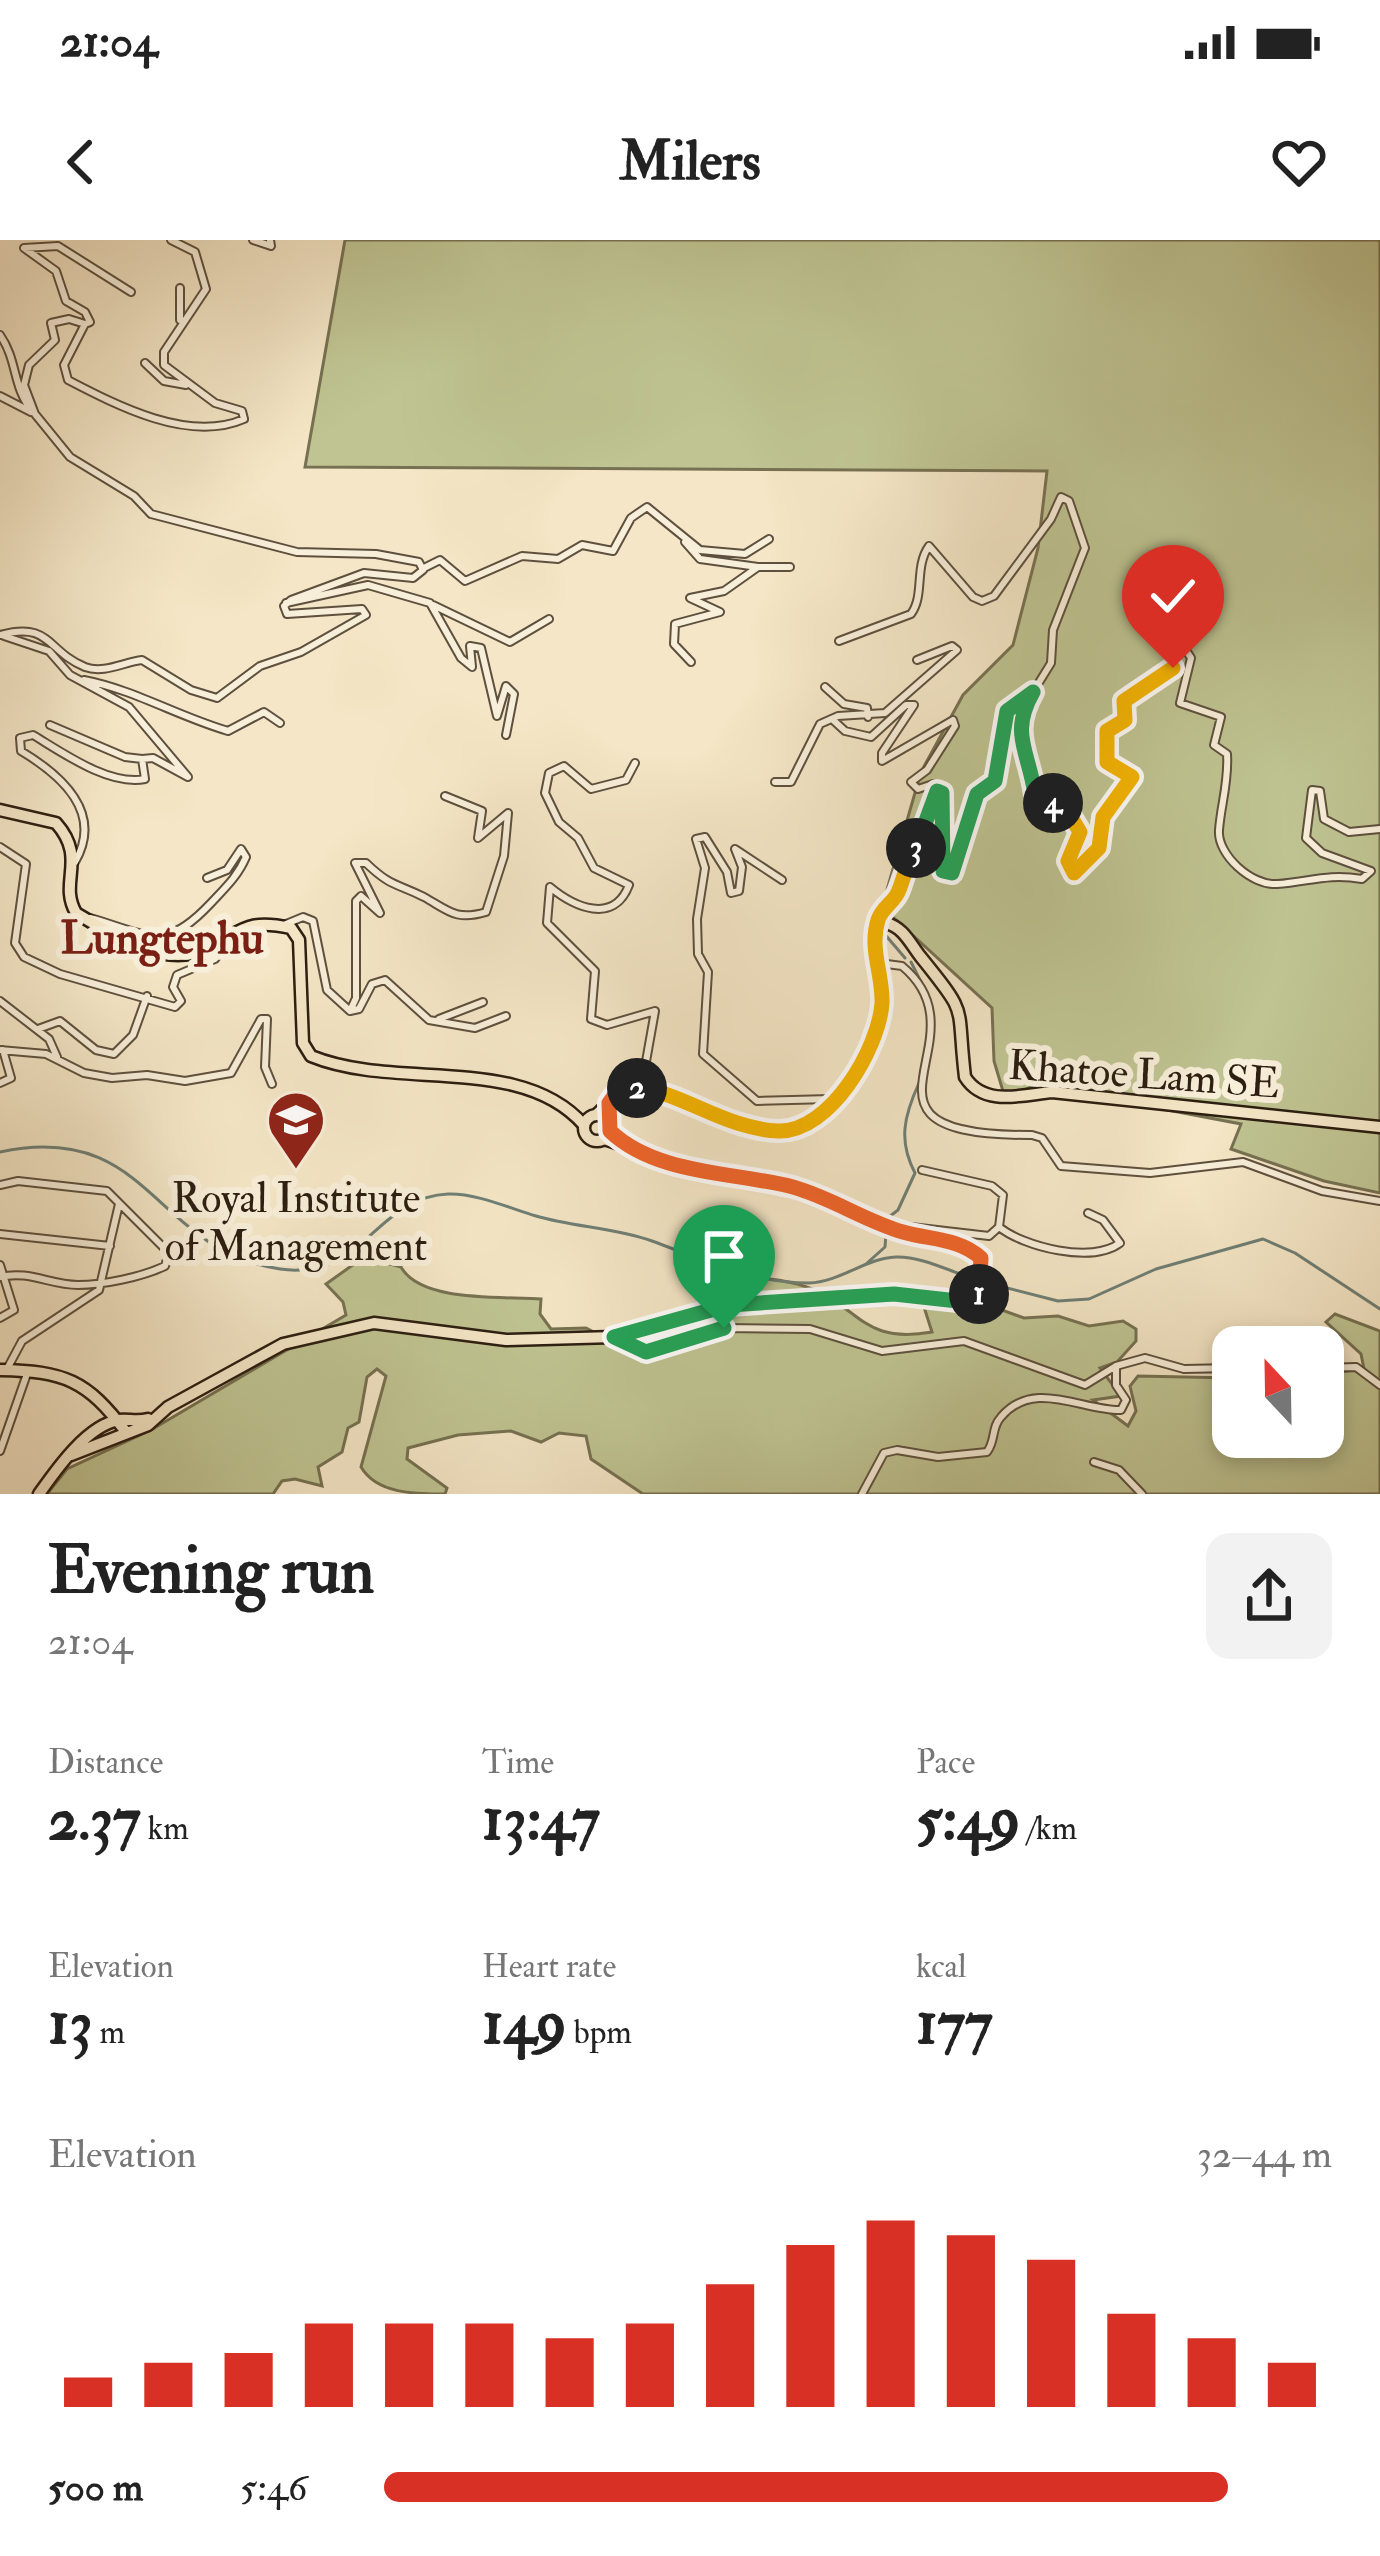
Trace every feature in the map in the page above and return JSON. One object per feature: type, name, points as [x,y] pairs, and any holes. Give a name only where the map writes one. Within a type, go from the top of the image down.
[{"type":"main road","points":[[0,810],[51,820],[65,834],[75,862],[68,896],[81,916],[168,955],[203,950],[250,923],[282,926],[299,940],[303,1042],[310,1056],[392,1076],[471,1079],[543,1091],[622,1142],[708,1174],[792,1187],[841,1202],[890,1227],[958,1244],[984,1265],[979,1299],[952,1303],[894,1294],[729,1305],[614,1337],[506,1340],[374,1323],[283,1344],[155,1418],[71,1455]]},
{"type":"main road","name":"Khatoe Lam SE","points":[[877,928],[894,924],[951,988],[962,1018],[965,1077],[985,1094],[1006,1098],[1052,1092],[1380,1127]]},
{"type":"main road","points":[[599,1124],[609,1103],[622,1091],[651,1090],[730,1124],[775,1131],[807,1124],[845,1093],[882,1004],[877,928]]},
{"type":"main road","points":[[3,1370],[82,1381],[125,1432]]},
{"type":"main road","points":[[92,1396],[103,1428],[113,1439]]},
{"type":"main road","points":[[39,1494],[71,1455],[103,1428],[116,1420],[155,1418]]},
{"type":"street","points":[[171,240],[195,252],[206,289],[162,360],[190,386]]},
{"type":"street","points":[[254,240],[271,246],[270,240]]},
{"type":"street","points":[[130,292],[58,246],[24,248],[56,271],[66,301],[85,312],[90,322],[65,358],[68,380],[99,397],[185,426],[214,429],[244,419],[242,411],[190,386],[164,381],[145,363]]},
{"type":"street","points":[[179,330],[180,288]]},
{"type":"street","points":[[35,414],[25,377],[29,364],[56,340],[51,323],[69,319],[85,324]]},
{"type":"street","points":[[0,335],[16,358],[16,387],[70,457],[168,521],[249,536],[296,552],[376,554],[424,568]]},
{"type":"street","points":[[0,396],[35,414]]},
{"type":"street","points":[[839,640],[910,614],[917,606],[921,557],[929,545],[973,597],[982,601],[994,596],[1051,520],[1061,497],[1069,501],[1085,548],[1053,630],[1051,663],[1019,715],[1035,795],[1065,807],[1077,822],[1080,832],[1068,861],[1074,873],[1099,848],[1103,817],[1132,777],[1107,762],[1103,738],[1125,720],[1124,701],[1173,668],[1171,643],[1176,635],[1191,658],[1180,703],[1221,717],[1214,745],[1227,754],[1228,771],[1218,836],[1233,863],[1262,882],[1310,875],[1362,879],[1371,871],[1322,853],[1306,838],[1312,790],[1320,791],[1324,819],[1349,832],[1380,829]]},
{"type":"street","points":[[286,603],[364,573],[413,578],[440,560],[466,581],[522,556],[558,560],[582,545],[613,551],[631,518],[647,507],[700,550],[738,554],[758,550],[770,539]]},
{"type":"street","points":[[684,538],[700,559],[790,567]]},
{"type":"street","points":[[691,662],[674,644],[675,624],[720,612],[690,598],[724,591],[758,567]]},
{"type":"street","points":[[286,603],[368,585],[430,603],[510,642],[549,620]]},
{"type":"street","points":[[0,635],[21,629],[41,633],[85,667],[96,669],[142,660],[191,690],[218,698],[260,666],[301,652],[366,615],[362,610],[290,614],[284,611],[286,603]]},
{"type":"street","points":[[430,603],[472,667],[470,646],[481,648],[497,716],[506,686],[514,694],[506,735]]},
{"type":"street","points":[[0,635],[49,651],[80,679],[129,707],[168,747],[188,778],[153,758],[125,757],[50,725]]},
{"type":"street","points":[[775,782],[791,782],[820,724],[885,713],[957,650],[952,646],[917,660]]},
{"type":"street","points":[[80,679],[133,690],[178,716],[228,731],[264,712],[280,723]]},
{"type":"street","points":[[825,687],[844,704],[867,707],[868,717]]},
{"type":"street","points":[[832,719],[865,738],[877,734],[906,705],[914,705],[881,753],[882,761],[953,720],[955,726],[926,770],[911,782],[918,789],[933,784],[942,793],[940,838],[948,876],[977,794],[995,781],[1007,711],[1033,692]]},
{"type":"street","points":[[75,862],[85,845],[86,826],[76,796],[58,775],[21,751],[20,738],[33,735],[88,767],[135,781],[146,779],[142,759]]},
{"type":"street","points":[[635,763],[626,781],[591,789],[564,766],[550,773],[545,793],[559,823],[578,838],[594,868],[628,886],[616,905],[600,911],[568,903],[550,886],[547,922],[595,971],[591,1019],[607,1024],[655,1011],[645,1066],[651,1090]]},
{"type":"street","points":[[877,928],[923,837],[937,791]]},
{"type":"street","points":[[350,1011],[356,998],[356,901],[361,896],[380,913],[356,862],[366,862],[392,888],[423,897],[443,913],[466,918],[486,912],[493,903],[504,856],[507,809],[482,838],[477,834],[482,811],[445,796]]},
{"type":"street","points":[[782,880],[735,848],[742,867],[739,891],[731,893],[716,854],[705,837],[697,838],[705,868],[697,919],[698,954],[708,972],[703,1054],[757,1101],[813,1103],[845,1093]]},
{"type":"street","points":[[0,847],[26,864],[14,931],[24,957],[109,992],[179,1005],[175,978],[215,959],[234,929]]},
{"type":"street","points":[[81,916],[163,936],[183,933],[239,873],[246,857],[241,849],[226,871],[207,878]]},
{"type":"street","points":[[282,926],[303,917],[313,921],[327,990],[350,1011]]},
{"type":"street","points":[[876,963],[902,966],[926,999],[933,1036],[924,1064],[923,1106],[936,1123],[965,1133],[1033,1135],[1042,1138],[1061,1166],[1075,1169],[1150,1173],[1243,1162],[1322,1191],[1380,1201]]},
{"type":"street","points":[[350,1011],[358,1009],[372,984],[385,980],[422,1018],[475,1028],[506,1016]]},
{"type":"street","points":[[38,1029],[60,1021],[96,1049],[114,1054],[133,1035],[147,996]]},
{"type":"street","points":[[0,1001],[38,1029],[57,1057]]},
{"type":"street","points":[[439,1019],[484,1002]]},
{"type":"street","points":[[0,1083],[11,1078],[1,1050],[57,1057],[84,1073],[112,1078],[147,1075],[185,1081],[231,1073],[261,1019],[267,1019],[265,1066],[272,1084]]},
{"type":"street","points":[[890,1227],[914,1225],[963,1238],[989,1237],[998,1227],[1003,1196],[992,1186],[922,1170]]},
{"type":"street","points":[[0,1185],[97,1187],[119,1200],[169,1259],[151,1273],[76,1286],[32,1275],[2,1277]]},
{"type":"street","points":[[3,1370],[22,1341],[97,1292],[119,1200]]},
{"type":"street","points":[[998,1227],[1010,1236],[1072,1255],[1120,1243],[1102,1220],[1088,1213]]},
{"type":"street","points":[[0,1234],[110,1246]]},
{"type":"street","points":[[0,1265],[14,1310],[0,1318]]},
{"type":"street","points":[[614,1337],[646,1352],[724,1328],[826,1331],[882,1351],[964,1341],[1085,1385],[1116,1366],[1145,1358],[1184,1369],[1212,1368]]},
{"type":"street","points":[[862,1494],[884,1454],[897,1450],[938,1457],[987,1452],[1002,1414],[1018,1403],[1053,1396],[1121,1410],[1126,1400],[1116,1385],[1116,1366]]},
{"type":"street","points":[[1344,1367],[1356,1367],[1380,1385]]},
{"type":"street","points":[[0,1451],[28,1371]]},
{"type":"street","points":[[1094,1462],[1119,1470],[1142,1494]]},
{"type":"green space","points":[[345,240],[1380,240],[1380,1193],[1324,1181],[1231,1149],[1241,1124],[1036,1085],[1005,1098],[994,1061],[992,1008],[882,907],[921,772],[963,695],[1013,645],[1038,548],[1047,471],[305,467]]},
{"type":"green space","points":[[364,1257],[401,1267],[411,1279],[444,1292],[541,1299],[540,1314],[551,1329],[586,1328],[634,1353],[641,1336],[703,1316],[727,1274],[802,1285],[891,1333],[932,1332],[924,1307],[991,1306],[1024,1318],[1058,1316],[1089,1326],[1123,1321],[1136,1329],[1136,1341],[1117,1362],[1100,1368],[1121,1396],[1093,1400],[1128,1426],[1136,1411],[1130,1386],[1138,1376],[1212,1378],[1212,1458],[1344,1458],[1344,1371],[1364,1369],[1361,1354],[1344,1338],[1344,1326],[1326,1322],[1335,1314],[1380,1331],[1380,1494],[643,1494],[591,1459],[586,1436],[559,1433],[541,1442],[511,1431],[458,1435],[408,1448],[407,1459],[447,1488],[445,1494],[409,1493],[377,1483],[361,1467],[386,1376],[377,1369],[367,1377],[359,1422],[348,1428],[342,1452],[318,1467],[322,1486],[295,1479],[282,1481],[273,1494],[47,1494],[67,1469],[151,1430],[346,1315],[343,1302],[326,1284]]},
{"type":"waterway","points":[[882,931],[905,958]]},
{"type":"waterway","points":[[911,962],[926,992]]},
{"type":"waterway","points":[[885,1220],[898,1210],[915,1173],[906,1150],[905,1128],[919,1083]]},
{"type":"waterway","points":[[0,1152],[50,1147],[89,1154],[121,1170],[203,1238],[237,1257],[280,1269],[331,1263],[403,1209],[424,1199],[459,1194],[550,1220],[638,1237],[768,1279],[820,1282],[896,1257],[975,1279]]},
{"type":"waterway","points":[[866,1264],[885,1247],[886,1233]]},
{"type":"waterway","points":[[984,1282],[1058,1301],[1089,1299],[1156,1269],[1263,1239],[1295,1253],[1380,1309]]},
{"type":"place","name":"Royal Institute of Management","points":[[296,1171]]},
{"type":"district","name":"Lungtephu","points":[[162,937]]},
{"type":"route","points":[[724,1328],[646,1352],[614,1337],[705,1307],[894,1294],[976,1303],[984,1265],[974,1252],[958,1244],[904,1232],[864,1217],[841,1202],[792,1187],[708,1174],[622,1142],[610,1131],[610,1099],[622,1091],[651,1090],[730,1124],[775,1131],[807,1124],[826,1112],[845,1093],[877,1024],[882,1004],[874,953],[877,922],[899,890],[903,868],[923,837],[937,791],[942,793],[943,871],[948,876],[977,794],[995,781],[1007,711],[1033,692],[1019,715],[1025,759],[1035,795],[1060,803],[1077,822],[1080,832],[1067,868],[1074,873],[1099,848],[1103,817],[1132,777],[1107,762],[1103,738],[1123,724],[1124,701],[1173,668]]}]
